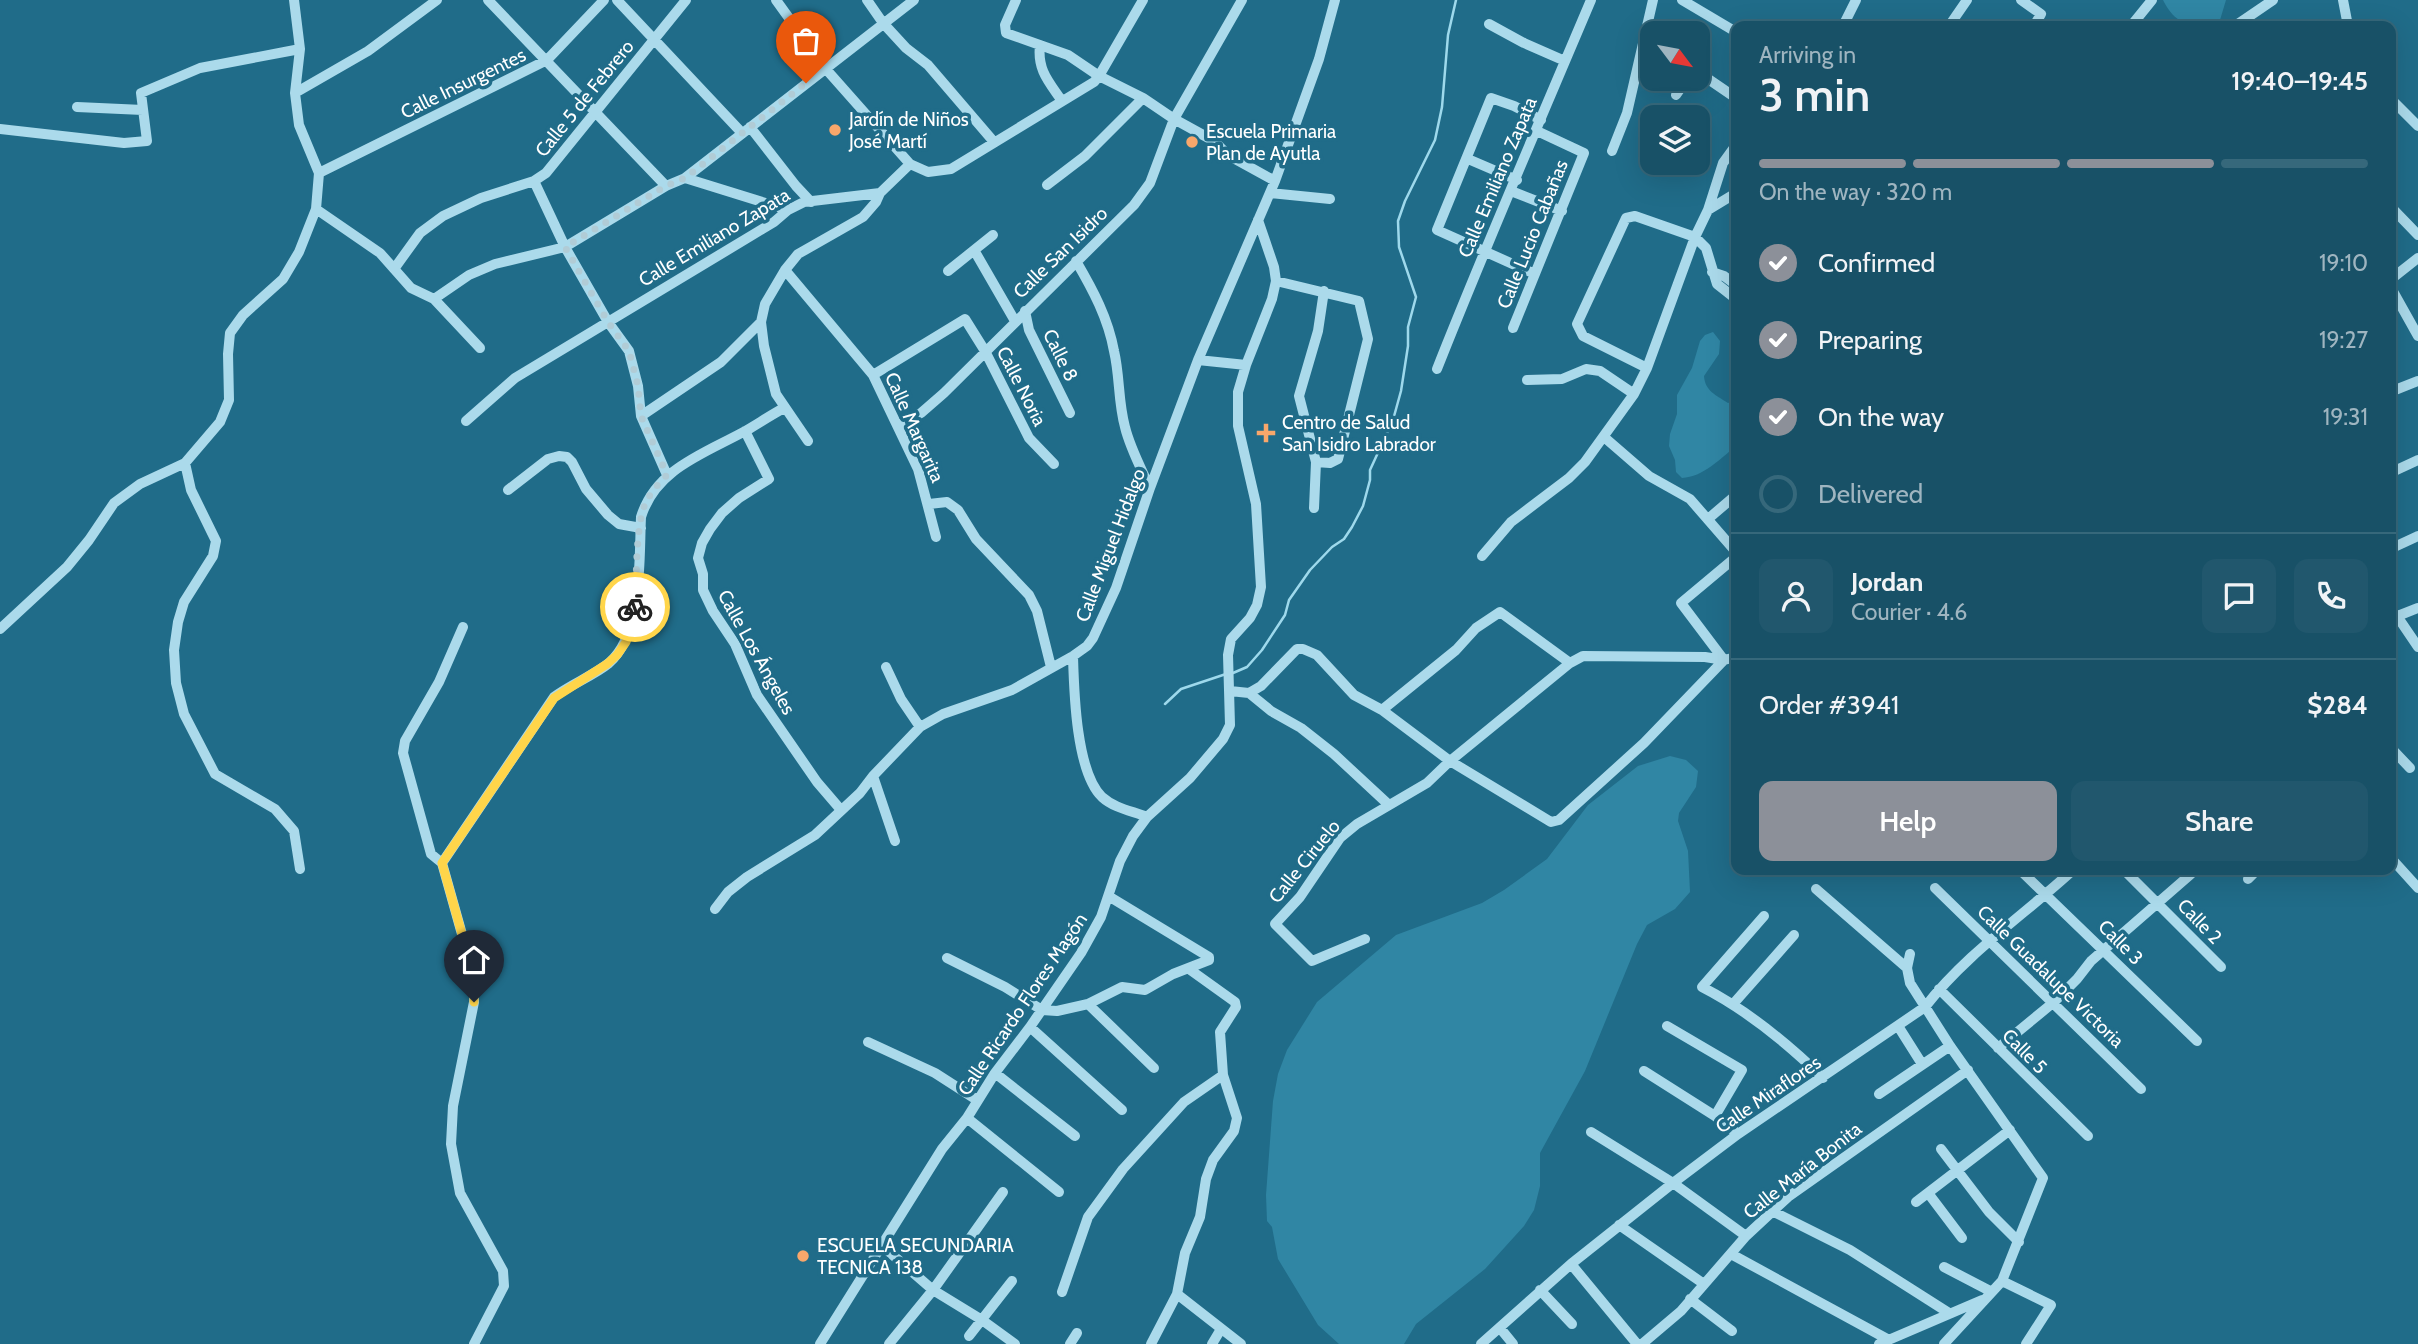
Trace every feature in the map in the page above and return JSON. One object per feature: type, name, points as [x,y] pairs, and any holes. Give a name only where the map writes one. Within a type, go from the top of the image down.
[{"type":"street","points":[[0,629],[66,567],[89,540],[114,503],[139,484],[185,463],[220,422],[229,400],[230,333],[243,315],[283,279],[299,252],[316,209],[319,173],[299,125],[295,93],[300,48],[294,0]]},
{"type":"street","points":[[295,93],[368,51],[437,0]]},
{"type":"street","points":[[488,0],[666,186]]},
{"type":"street","name":"Calle Insurgentes","points":[[319,173],[547,60],[604,0]]},
{"type":"street","points":[[617,0],[746,130],[811,202]]},
{"type":"street","name":"Calle 5 de Febrero","points":[[394,269],[420,233],[443,216],[481,198],[534,181],[546,173],[686,0]]},
{"type":"street","points":[[776,0],[825,68],[910,164],[928,172],[951,169],[1099,76],[1143,0]]},
{"type":"street","points":[[867,0],[905,48],[928,65],[994,142]]},
{"type":"street","points":[[434,299],[470,275],[495,264],[565,247],[666,186],[685,178],[914,0]]},
{"type":"street","points":[[1016,0],[1005,25],[1006,33],[1068,55],[1099,76],[1143,98],[1214,141],[1228,155],[1252,171],[1275,181]]},
{"type":"street","name":"Calle San Isidro","points":[[898,426],[921,413],[944,393],[1135,205],[1150,183],[1174,119],[1242,0]]},
{"type":"street","name":"Calle Miguel Hidalgo","points":[[715,909],[728,892],[747,877],[815,835],[860,793],[920,727],[943,714],[1012,690],[1073,656],[1093,638],[1116,588],[1198,360],[1275,181],[1319,58],[1335,0]]},
{"type":"street","points":[[1612,151],[1627,113],[1653,0]]},
{"type":"street","points":[[1682,0],[1731,29]]},
{"type":"street","points":[[1846,21],[1856,0]]},
{"type":"street","points":[[1952,21],[1967,0]]},
{"type":"street","points":[[2021,0],[2041,13],[2037,21]]},
{"type":"street","points":[[2135,21],[2152,0]]},
{"type":"street","points":[[2242,21],[2273,0]]},
{"type":"street","name":"Calle Emiliano Zapata","points":[[1437,369],[1484,251],[1537,131],[1587,1]]},
{"type":"street","points":[[2347,2],[2348,21]]},
{"type":"street","points":[[1489,23],[1524,43],[1565,61]]},
{"type":"street","points":[[1040,45],[1038,61],[1062,101]]},
{"type":"street","points":[[0,129],[88,140],[147,141],[141,93],[200,68],[300,48]]},
{"type":"street","points":[[1710,80],[1731,95]]},
{"type":"street","points":[[1676,95],[1679,91]]},
{"type":"street","points":[[1046,185],[1085,156],[1143,98]]},
{"type":"street","points":[[1535,274],[1437,230],[1492,98],[1541,120]]},
{"type":"street","points":[[2396,104],[2418,126]]},
{"type":"street","points":[[77,107],[143,110]]},
{"type":"street","name":"Calle Lucio Cabañas","points":[[1513,328],[1584,153],[1537,131]]},
{"type":"street","points":[[1482,556],[1511,522],[1569,478],[1604,437],[1634,394],[1647,368],[1695,237],[1708,210],[1723,163],[1731,152]]},
{"type":"street","points":[[1468,159],[1517,180]]},
{"type":"street","points":[[808,441],[783,408],[773,381],[761,322],[765,304],[785,270],[806,248],[863,217],[880,193],[910,164]]},
{"type":"street","points":[[685,178],[788,210]]},
{"type":"street","points":[[534,181],[565,247],[608,322],[629,351],[638,386],[641,416],[667,475]]},
{"type":"street","points":[[1511,191],[1562,211]]},
{"type":"street","name":"Calle Emiliano Zapata","points":[[466,421],[515,378],[774,222],[788,210],[804,202],[880,193]]},
{"type":"street","points":[[1270,193],[1330,200]]},
{"type":"street","points":[[1708,210],[1731,197]]},
{"type":"street","points":[[316,209],[380,253],[411,288],[434,299],[480,348]]},
{"type":"street","points":[[2396,212],[2418,235]]},
{"type":"street","points":[[1647,368],[1583,336],[1577,324],[1626,218],[1634,216],[1695,237],[1706,248],[1717,284],[1731,295]]},
{"type":"street","points":[[1258,220],[1276,281],[1359,301],[1368,339],[1338,459],[1330,463],[1316,462]]},
{"type":"street","points":[[948,271],[993,235]]},
{"type":"street","name":"Calle 8","points":[[974,250],[1015,321]]},
{"type":"street","points":[[2396,275],[2418,258]]},
{"type":"street","points":[[1076,261],[1096,295],[1105,318],[1114,350],[1125,426],[1133,453],[1150,488]]},
{"type":"street","name":"Calle Margarita","points":[[785,270],[873,375],[918,469],[936,537]]},
{"type":"street","points":[[1712,272],[1731,281]]},
{"type":"street","name":"Calle Ricardo Flores Magón","points":[[820,1344],[880,1244],[942,1149],[967,1118],[995,1073],[1081,953],[1110,897],[1121,861],[1133,836],[1147,817],[1189,778],[1223,739],[1230,725],[1228,655],[1231,639],[1250,618],[1257,605],[1261,587],[1256,504],[1238,426],[1238,393],[1276,281]]},
{"type":"street","points":[[1314,508],[1316,462],[1298,396],[1318,331],[1324,291]]},
{"type":"street","points":[[2396,297],[2418,336]]},
{"type":"street","name":"Calle 8","points":[[1025,311],[1029,330],[1070,413]]},
{"type":"street","name":"Calle Noria","points":[[873,375],[965,319],[985,352],[1024,431],[1054,464]]},
{"type":"street","points":[[641,416],[721,362],[761,322]]},
{"type":"street","points":[[1198,360],[1246,365]]},
{"type":"street","points":[[1527,380],[1562,379],[1586,369],[1600,371],[1634,394]]},
{"type":"street","points":[[2396,390],[2418,381]]},
{"type":"street","points":[[442,863],[554,698],[607,664],[626,642],[635,611],[641,528],[646,502],[653,490],[667,475],[783,408]]},
{"type":"street","name":"Calle Los Ángeles","points":[[745,431],[769,479],[739,498],[722,513],[710,529],[698,558],[703,574],[703,590],[713,611],[735,644],[757,695],[817,782],[841,810]]},
{"type":"street","points":[[1604,437],[1649,476],[1690,499],[1731,549]]},
{"type":"street","points":[[508,490],[548,459],[566,457],[572,462],[586,489],[608,515],[619,524],[641,528]]},
{"type":"street","points":[[2396,470],[2418,460]]},
{"type":"street","points":[[185,463],[191,490],[216,541],[213,556],[184,602],[178,622],[174,650],[176,683],[184,714],[215,774],[275,809],[294,831],[300,869]]},
{"type":"street","points":[[1708,519],[1731,499]]},
{"type":"street","points":[[929,504],[947,502],[958,510],[976,539],[1029,595],[1037,611],[1051,667]]},
{"type":"street","points":[[2396,546],[2418,536]]},
{"type":"street","points":[[1724,660],[1681,603],[1731,559]]},
{"type":"street","points":[[2396,613],[2418,608]]},
{"type":"street","points":[[1382,710],[1456,650],[1476,628],[1500,612],[1570,663],[1583,656],[1731,658]]},
{"type":"street","points":[[2396,618],[2418,647]]},
{"type":"street","points":[[463,627],[439,682],[405,741],[403,753],[431,854],[442,863],[474,977],[474,1002],[453,1106],[451,1144],[460,1193],[505,1279],[504,1286],[474,1344]]},
{"type":"street","points":[[1249,694],[1261,686],[1297,649],[1317,654],[1354,695],[1382,710],[1450,761],[1551,822],[1559,820],[1644,743],[1724,660]]},
{"type":"street","points":[[1073,656],[1074,709],[1088,772],[1100,794],[1110,803],[1147,817]]},
{"type":"street","name":"Calle Ciruelo","points":[[1365,939],[1312,961],[1275,924],[1300,897],[1340,838],[1357,824],[1427,783],[1570,663]]},
{"type":"street","points":[[886,667],[901,699],[920,727]]},
{"type":"street","points":[[1230,691],[1249,694],[1271,711],[1301,728],[1334,754],[1389,805]]},
{"type":"street","points":[[2396,753],[2410,768]]},
{"type":"street","points":[[873,776],[895,841]]},
{"type":"street","points":[[2396,864],[2418,888]]},
{"type":"street","name":"Calle 3","points":[[2026,875],[2197,1041]]},
{"type":"street","name":"Calle Miraflores","points":[[1481,1344],[1540,1290],[1673,1183],[1738,1134],[1925,1007],[1939,989],[2068,875]]},
{"type":"street","name":"Calle 2","points":[[2129,875],[2221,967]]},
{"type":"street","points":[[1998,1048],[2054,1002],[2091,961],[2190,875]]},
{"type":"street","points":[[2248,879],[2252,875]]},
{"type":"street","name":"Calle Guadalupe Victoria","points":[[1935,888],[2141,1089]]},
{"type":"street","points":[[1815,889],[1907,968]]},
{"type":"street","points":[[947,958],[1042,1010],[1058,1011],[1088,1004],[1122,987],[1145,990],[1173,974],[1209,960],[1209,957],[1110,897]]},
{"type":"street","points":[[1764,916],[1702,986],[1734,1003],[1791,1047],[1823,1078]]},
{"type":"street","points":[[1734,1003],[1794,935]]},
{"type":"street","points":[[1910,954],[1907,968],[1910,983],[1950,1046],[2043,1178],[2002,1282],[1944,1344]]},
{"type":"street","points":[[1151,1344],[1177,1294],[1185,1253],[1200,1217],[1206,1179],[1213,1160],[1234,1132],[1237,1118],[1223,1075],[1220,1032],[1236,1007],[1236,1002],[1189,969]]},
{"type":"street","name":"Calle 5","points":[[1939,989],[2088,1136]]},
{"type":"street","points":[[1088,1004],[1154,1068]]},
{"type":"street","points":[[1667,1026],[1742,1070],[1715,1116]]},
{"type":"street","points":[[1898,1026],[1922,1064]]},
{"type":"street","points":[[1030,1027],[1122,1111]]},
{"type":"street","points":[[868,1042],[935,1073],[977,1100]]},
{"type":"street","points":[[1879,1094],[1950,1046]]},
{"type":"street","name":"Calle María Bonita","points":[[1640,1344],[1681,1311],[1746,1236],[1788,1198],[1969,1070]]},
{"type":"street","points":[[1644,1071],[1715,1116],[1738,1134]]},
{"type":"street","points":[[995,1073],[1075,1136]]},
{"type":"street","points":[[1062,1292],[1088,1217],[1123,1169],[1184,1102],[1223,1075]]},
{"type":"street","points":[[967,1118],[1059,1192]]},
{"type":"street","points":[[1916,1202],[2010,1130]]},
{"type":"street","points":[[1591,1132],[1673,1183],[1746,1236]]},
{"type":"street","points":[[1941,1149],[1989,1212],[2019,1242]]},
{"type":"street","points":[[889,1344],[933,1290],[1003,1192]]},
{"type":"street","points":[[1928,1193],[1962,1238]]},
{"type":"street","points":[[1774,1212],[1850,1250],[1949,1313]]},
{"type":"street","points":[[1619,1224],[1704,1284]]},
{"type":"street","points":[[880,1244],[933,1290],[982,1320],[1008,1342]]},
{"type":"street","points":[[1731,1254],[1884,1342],[1983,1300]]},
{"type":"street","points":[[1571,1265],[1640,1344]]},
{"type":"street","points":[[1944,1267],[1992,1292]]},
{"type":"street","points":[[969,1335],[1013,1281]]},
{"type":"street","points":[[2002,1282],[2051,1306],[2026,1344]]},
{"type":"street","points":[[1540,1290],[1572,1324]]},
{"type":"street","points":[[1177,1294],[1241,1344]]},
{"type":"street","points":[[1690,1299],[1732,1331]]},
{"type":"street","points":[[1500,1328],[1513,1344]]},
{"type":"street","points":[[1212,1344],[1221,1329]]},
{"type":"street","points":[[1070,1344],[1077,1333]]},
{"type":"shaded area","points":[[2163,0],[2226,0],[2219,21],[2181,21]]},
{"type":"shaded area","points":[[1713,332],[1720,341],[1719,354],[1704,376],[1706,385],[1712,392],[1728,403],[1731,402],[1731,450],[1704,471],[1682,478],[1676,472],[1675,460],[1669,446],[1670,434],[1677,414],[1677,395],[1692,368],[1700,341]]},
{"type":"shaded area","points":[[1670,756],[1686,760],[1698,771],[1696,787],[1679,813],[1678,821],[1688,851],[1690,892],[1675,909],[1647,925],[1637,944],[1585,1071],[1540,1153],[1540,1186],[1534,1210],[1524,1226],[1485,1269],[1416,1324],[1404,1344],[1339,1344],[1318,1325],[1278,1259],[1272,1227],[1267,1221],[1266,1195],[1273,1101],[1278,1074],[1287,1050],[1317,1002],[1396,935],[1482,903],[1504,890],[1547,859],[1588,805],[1638,766]]},
{"type":"waterway","points":[[1233,673],[1247,667],[1262,650],[1285,615],[1289,600],[1310,570],[1332,547],[1344,539],[1352,527],[1363,506],[1370,470],[1393,420],[1401,391],[1408,327],[1416,297],[1399,247],[1398,221],[1435,140],[1442,107],[1448,35],[1456,0]]},
{"type":"waterway","points":[[1165,704],[1181,689],[1226,674]]},
{"type":"way so far","points":[[635,607],[642,517],[653,490],[667,475],[641,416],[638,386],[629,351],[608,322],[565,247],[666,186],[685,178],[806,83]]},
{"type":"place","name":"Jardín de Niños José Martí","points":[[835,130]]},
{"type":"place","name":"Escuela Primaria Plan de Ayutla","points":[[1192,142]]},
{"type":"place","name":"Centro de Salud San Isidro Labrador","points":[[1266,433]]},
{"type":"place","name":"ESCUELA SECUNDARIA TECNICA 138","points":[[803,1256]]},
{"type":"route","points":[[474,1002],[474,977],[442,863],[554,698],[617,655],[631,629],[635,607]]}]
